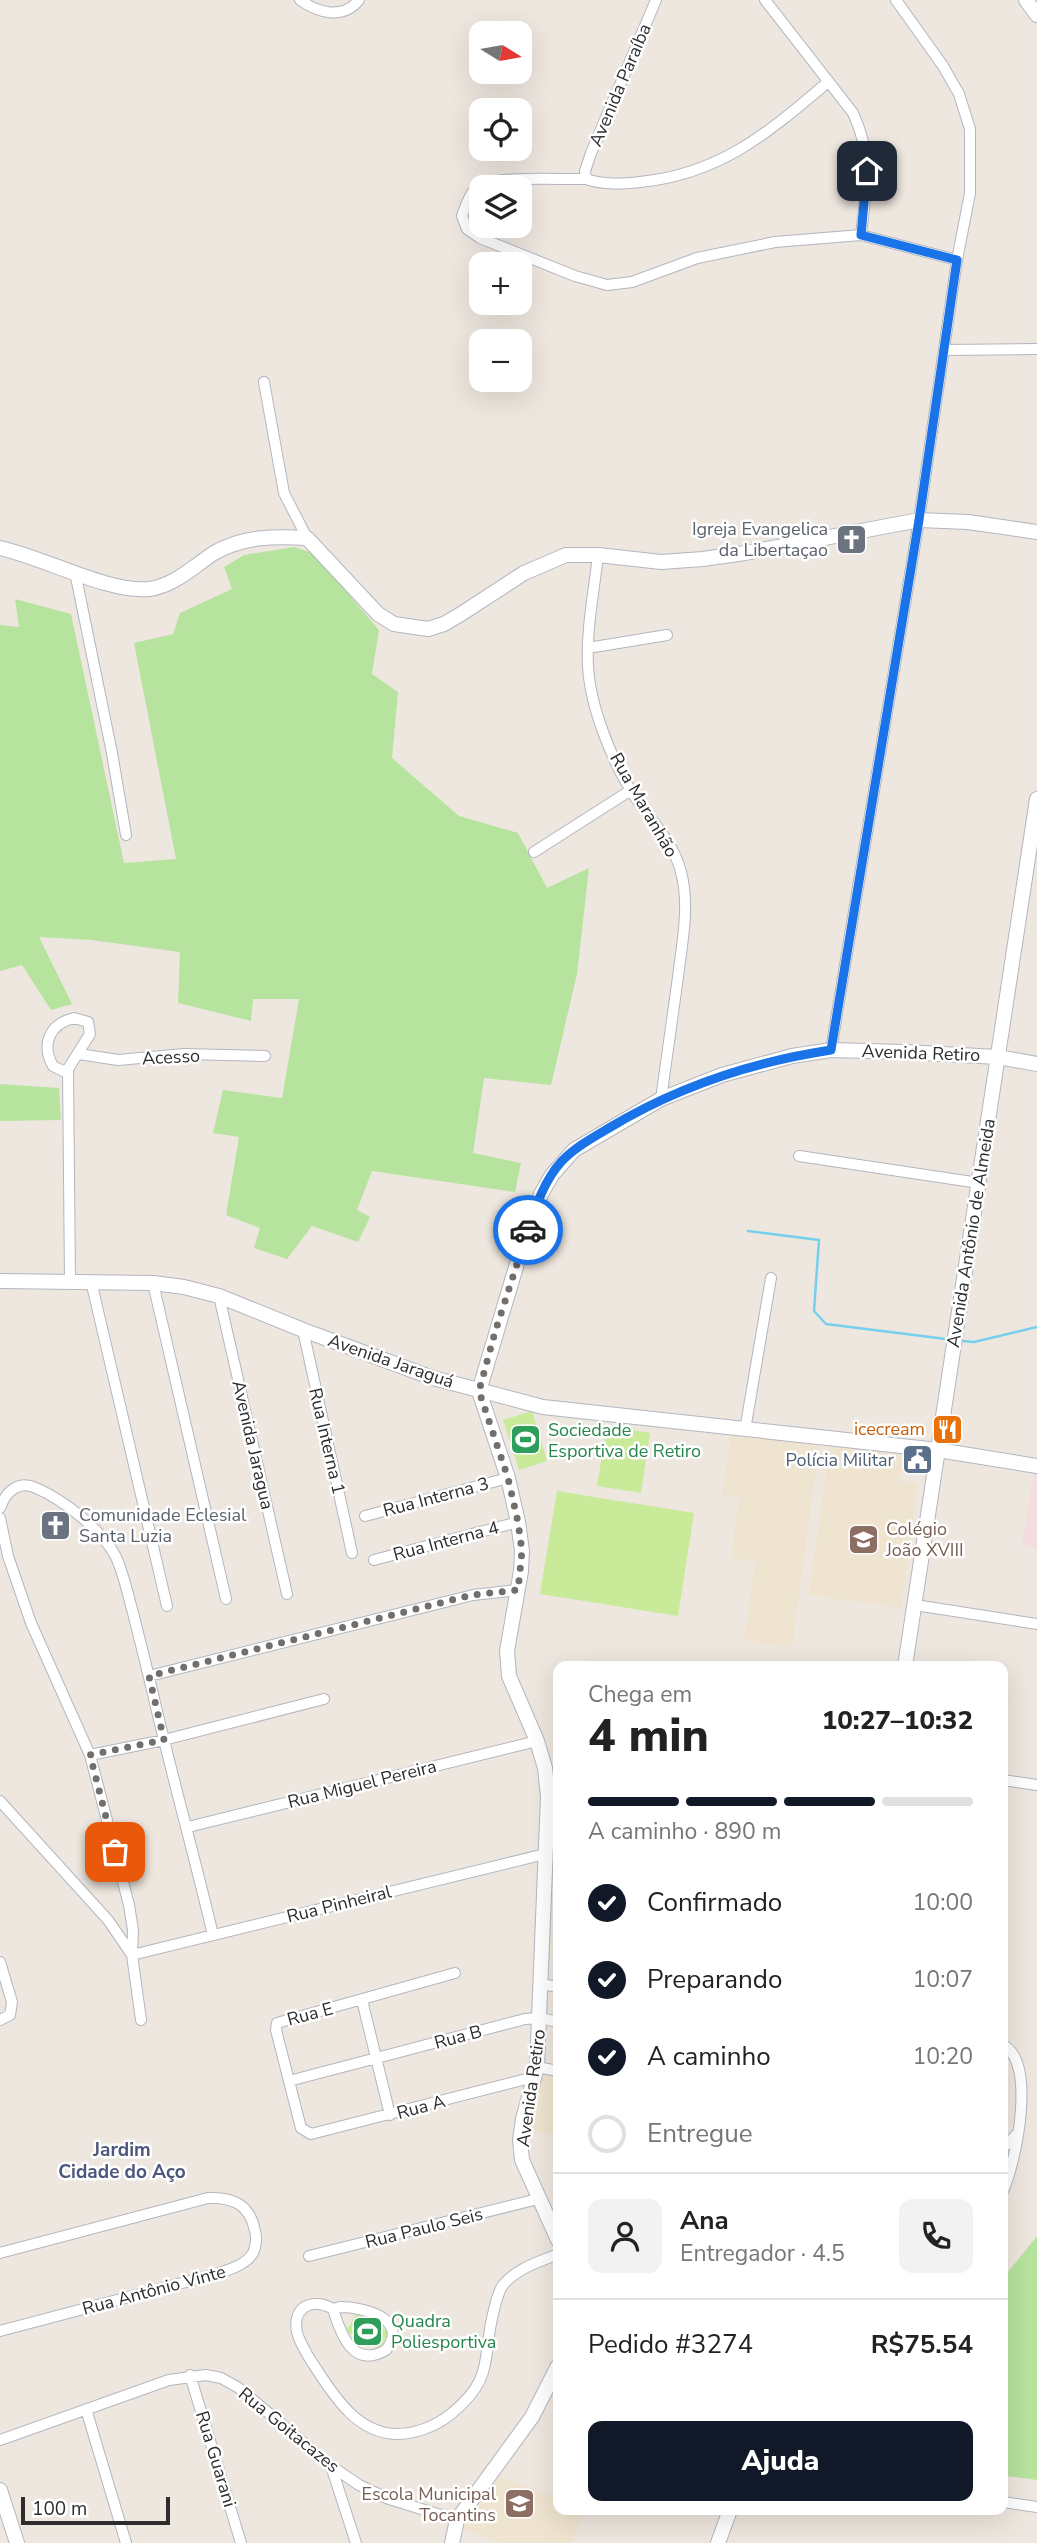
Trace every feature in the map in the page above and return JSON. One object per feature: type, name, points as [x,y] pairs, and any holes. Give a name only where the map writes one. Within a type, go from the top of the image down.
[{"type":"street","points":[[300,0],[313,9],[341,13],[359,0]]},
{"type":"street","points":[[765,0],[853,113],[862,133],[867,171],[861,235]]},
{"type":"street","points":[[831,1050],[919,520],[957,260],[970,193],[970,129],[958,94],[943,66],[896,0]]},
{"type":"street","points":[[1026,0],[1037,15]]},
{"type":"street","name":"Avenida Paraíba","points":[[586,175],[654,1]]},
{"type":"street","points":[[828,82],[763,136],[697,171],[662,180],[628,183],[600,183],[586,175],[496,180],[477,187],[462,216],[467,229],[480,238],[575,276],[607,285],[632,282],[696,258],[775,242],[861,235],[957,260]]},
{"type":"street","points":[[944,350],[1037,349]]},
{"type":"street","points":[[264,382],[284,493],[307,538],[378,614],[394,624],[411,629],[428,629],[444,624],[524,573],[566,555],[598,555],[661,562],[703,559],[919,520],[968,522],[1037,532]]},
{"type":"street","points":[[0,548],[127,588],[150,589],[167,583],[216,552],[244,540],[271,536],[307,538]]},
{"type":"street","name":"Rua Maranhão","points":[[598,555],[588,648],[590,687],[613,754],[631,790],[669,844],[684,885],[685,916],[661,1099]]},
{"type":"street","points":[[75,572],[126,835]]},
{"type":"street","points":[[588,648],[667,635]]},
{"type":"street","points":[[534,852],[631,790]]},
{"type":"street","name":"Avenida Antônio de Almeida","points":[[906,1661],[1037,799]]},
{"type":"street","points":[[68,1069],[59,1070],[49,1058],[46,1048],[49,1036],[57,1025],[74,1018],[88,1022],[90,1034],[68,1069],[70,1281]]},
{"type":"street","name":"Avenida Retiro","points":[[553,2230],[522,2160],[520,2140],[536,2072],[545,1854],[553,1824],[548,1796],[552,1769],[514,1691],[507,1664],[508,1640],[518,1590],[522,1551],[508,1478],[479,1391],[541,1194],[552,1175],[574,1150],[661,1099],[734,1072],[792,1056],[831,1050],[998,1057],[1037,1064]]},
{"type":"street","name":"Acesso","points":[[79,1054],[118,1060],[184,1055],[265,1056]]},
{"type":"street","points":[[799,1156],[979,1183]]},
{"type":"street","points":[[745,1430],[771,1278]]},
{"type":"street","name":"Avenida Jaraguá","points":[[0,1281],[91,1281],[184,1286],[219,1296],[396,1365],[542,1407],[937,1450],[1037,1466]]},
{"type":"street","points":[[91,1281],[167,1606]]},
{"type":"street","points":[[153,1283],[226,1599]]},
{"type":"street","name":"Avenida Jaragua","points":[[219,1296],[287,1594]]},
{"type":"street","name":"Rua Interna 1","points":[[303,1330],[352,1553]]},
{"type":"street","name":"Rua Interna 3","points":[[365,1516],[508,1478]]},
{"type":"street","points":[[0,1507],[3,1499],[16,1487],[34,1486],[84,1519],[101,1535],[115,1556],[123,1576],[149,1676],[213,1935]]},
{"type":"street","points":[[0,1518],[8,1556],[31,1623],[90,1755],[129,1905],[133,1930],[132,1955],[141,2020]]},
{"type":"street","name":"Rua Interna 4","points":[[374,1560],[518,1522]]},
{"type":"street","points":[[149,1676],[472,1595],[518,1590]]},
{"type":"street","points":[[915,1605],[1037,1624]]},
{"type":"street","points":[[90,1755],[164,1740],[324,1699]]},
{"type":"street","name":"Rua Miguel Pereira","points":[[188,1827],[537,1741]]},
{"type":"street","points":[[1008,1781],[1037,1785]]},
{"type":"street","points":[[0,1801],[108,1920],[132,1955]]},
{"type":"street","name":"Rua Pinheiral","points":[[132,1955],[545,1854]]},
{"type":"street","points":[[0,1962],[12,2002],[9,2015],[0,2020]]},
{"type":"street","name":"Rua E","points":[[307,2134],[301,2128],[276,2031],[278,2023],[455,1973]]},
{"type":"street","points":[[541,1984],[553,1986]]},
{"type":"street","points":[[362,2000],[390,2115]]},
{"type":"street","points":[[540,2018],[553,2021]]},
{"type":"street","name":"Rua B","points":[[289,2081],[524,2019],[540,2018]]},
{"type":"street","points":[[1008,2048],[1019,2060],[1024,2081],[1018,2133],[1008,2172]]},
{"type":"street","points":[[536,2072],[553,2071]]},
{"type":"street","name":"Rua A","points":[[307,2134],[390,2115],[536,2072]]},
{"type":"street","points":[[1008,2143],[1018,2133]]},
{"type":"street","name":"Rua Antônio Vinte","points":[[0,2253],[208,2198],[231,2200],[243,2205],[252,2220],[256,2236],[254,2252],[238,2266],[0,2332]]},
{"type":"street","name":"Rua Paulo Seis","points":[[309,2256],[538,2199]]},
{"type":"street","points":[[333,2309],[342,2336],[358,2353],[375,2355],[386,2350],[391,2344],[393,2329],[376,2314],[352,2307],[333,2309],[319,2304],[308,2305],[299,2314],[296,2330],[313,2364],[333,2394],[355,2417],[374,2429],[396,2434],[420,2430],[447,2416],[472,2395],[486,2363],[492,2319],[502,2287],[517,2272],[553,2256]]},
{"type":"street","name":"Rua Goitacazes","points":[[0,2440],[169,2380],[190,2375],[206,2375],[221,2378],[239,2388],[331,2466],[359,2485],[389,2499],[457,2520]]},
{"type":"street","name":"Rua Guarani","points":[[190,2375],[241,2543]]},
{"type":"street","points":[[452,2543],[457,2520],[532,2417],[553,2376]]},
{"type":"street","points":[[86,2409],[126,2543]]},
{"type":"street","points":[[331,2466],[356,2543]]},
{"type":"street","points":[[0,2490],[17,2543]]},
{"type":"street","points":[[1008,2503],[1037,2507]]},
{"type":"street","points":[[719,2543],[728,2515]]},
{"type":"shaded area","points":[[731,1434],[819,1446],[792,1647],[744,1641],[755,1561],[731,1558],[739,1498],[722,1496]]},
{"type":"shaded area","name":"Colégio João XVIII","points":[[830,1444],[903,1454],[899,1481],[918,1483],[901,1608],[809,1595]]},
{"type":"shaded area","points":[[1034,1472],[1037,1473],[1037,1548],[1022,1546]]},
{"type":"shaded area","points":[[539,2074],[553,2075],[553,2134],[531,2132]]},
{"type":"shaded area","name":"Escola Municipal Tocantins","points":[[497,2476],[553,2496],[553,2515],[583,2515],[572,2543],[501,2543],[462,2529]]},
{"type":"green space","points":[[294,547],[313,553],[379,630],[372,674],[398,692],[392,758],[459,816],[518,833],[547,888],[589,868],[577,974],[551,1085],[484,1078],[473,1153],[521,1163],[515,1192],[372,1171],[357,1210],[370,1217],[358,1242],[312,1226],[287,1259],[254,1248],[260,1228],[226,1215],[239,1137],[213,1133],[223,1090],[282,1098],[299,999],[253,999],[251,1021],[178,1003],[180,952],[91,940],[39,937],[72,1004],[51,1010],[22,965],[0,971],[0,625],[19,627],[15,599],[71,614],[124,863],[176,859],[134,643],[173,634],[180,613],[232,589],[224,567],[244,555]]},
{"type":"green space","points":[[0,1084],[59,1088],[61,1120],[0,1121]]},
{"type":"green space","name":"Sociedade Esportiva de Retiro","points":[[532,1411],[547,1461],[519,1470],[503,1420]]},
{"type":"green space","points":[[607,1426],[650,1433],[641,1493],[597,1486]]},
{"type":"green space","points":[[557,1491],[694,1513],[678,1616],[540,1594]]},
{"type":"green space","points":[[1037,2236],[1037,2480],[1008,2476],[1008,2272]]},
{"type":"green space","name":"Quadra Poliesportiva","points":[[357,2313],[389,2332],[379,2349],[346,2331]]},
{"type":"waterway","points":[[748,1231],[819,1240],[814,1311],[826,1324],[946,1339]]},
{"type":"waterway","points":[[963,1341],[974,1342],[1037,1327]]},
{"type":"way so far","points":[[115,1852],[90,1755],[164,1740],[149,1676],[472,1595],[518,1590],[522,1551],[518,1522],[508,1478],[479,1391],[528,1230]]},
{"type":"place","name":"Igreja Evangelica da Libertaçao","points":[[851,539]]},
{"type":"place","name":"icecream","points":[[948,1429]]},
{"type":"place","name":"Sociedade Esportiva de Retiro","points":[[525,1440]]},
{"type":"place","name":"Polícia Militar","points":[[917,1460]]},
{"type":"place","name":"Comunidade Eclesial Santa Luzia","points":[[56,1525]]},
{"type":"place","name":"Colégio João XVIII","points":[[863,1539]]},
{"type":"place","name":"Quadra Poliesportiva","points":[[368,2331]]},
{"type":"place","name":"Escola Municipal Tocantins","points":[[519,2504]]},
{"type":"district","name":"Jardim Cidade do Aço","points":[[122,2161]]},
{"type":"route","points":[[528,1230],[541,1194],[561,1162],[574,1150],[629,1116],[661,1099],[723,1075],[792,1056],[831,1050],[919,520],[957,260],[861,235],[867,171]]}]
